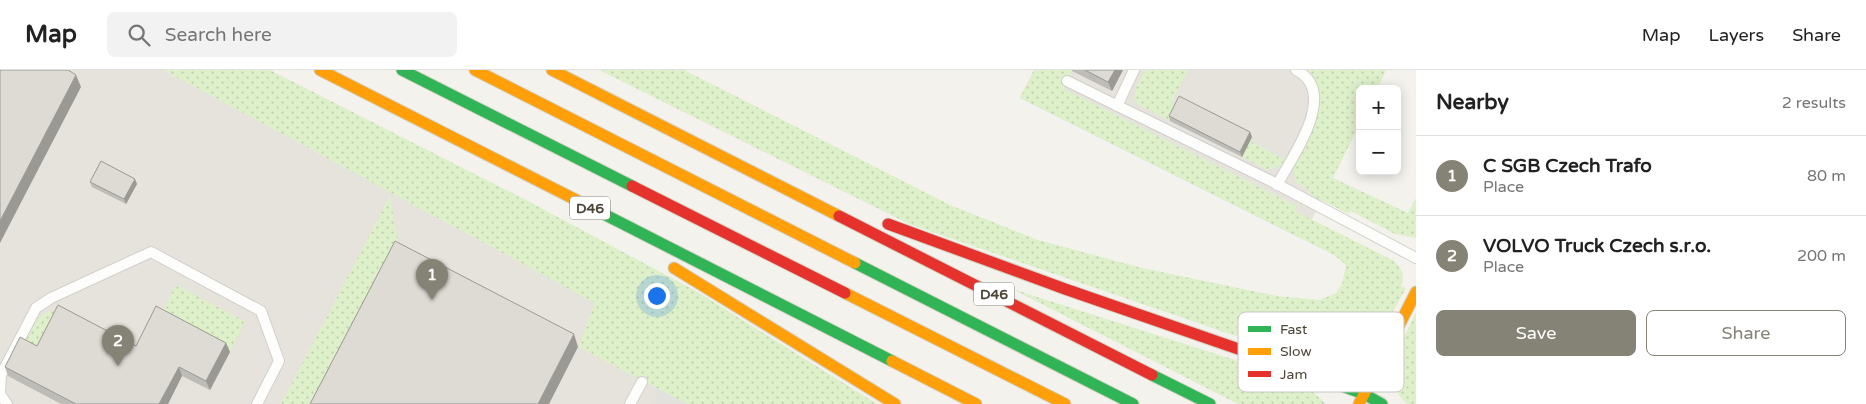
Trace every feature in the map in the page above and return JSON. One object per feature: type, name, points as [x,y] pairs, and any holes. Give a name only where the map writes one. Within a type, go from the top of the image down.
[{"type":"main road","name":"D46","points":[[320,70],[976,404]]},
{"type":"main road","points":[[402,70],[1065,404]]},
{"type":"main road","points":[[475,70],[1133,404]]},
{"type":"main road","name":"D46","points":[[552,70],[1210,404]]},
{"type":"main road","points":[[500,162],[625,238]]},
{"type":"main road","points":[[778,185],[1065,290],[1172,324],[1238,350]]},
{"type":"main road","points":[[667,264],[895,404]]},
{"type":"main road","points":[[1404,316],[1416,292]]},
{"type":"main road","points":[[1344,392],[1382,404]]},
{"type":"lane","points":[[1117,106],[1134,70]]},
{"type":"lane","points":[[1277,185],[1308,128],[1315,106],[1314,92],[1309,82],[1296,70]]},
{"type":"lane","points":[[1067,82],[1277,185],[1416,258]]},
{"type":"lane","points":[[6,404],[0,394],[1,374],[36,308],[51,298],[151,252],[262,310],[279,361],[257,404]]},
{"type":"lane","points":[[630,404],[642,382]]},
{"type":"shaded area","points":[[0,70],[164,70],[784,404],[0,404]]},
{"type":"shaded area","points":[[1034,70],[1386,70],[1379,85],[1356,85],[1356,131],[1302,239],[1020,98]]},
{"type":"shaded area","points":[[659,390],[687,404],[652,404]]},
{"type":"green space","points":[[164,70],[270,70],[526,200],[696,291],[877,404],[687,404],[578,347],[595,303]]},
{"type":"green space","points":[[599,70],[684,70],[950,205],[1038,240],[1142,268],[1277,296],[1319,300],[1335,294],[1342,284],[1346,265],[1334,255],[1020,98],[1034,70],[1073,70],[1064,89],[1297,206],[1295,211],[1394,261],[1402,272],[1401,286],[1406,288],[1393,312],[1238,312],[1238,337],[909,224]]},
{"type":"green space","points":[[1145,70],[1188,70],[1171,103],[1178,107],[1170,121],[1139,105],[1134,98],[1136,87]]},
{"type":"green space","points":[[1301,70],[1386,70],[1379,85],[1356,85],[1356,131],[1333,178],[1408,213],[1416,198],[1416,238],[1395,234],[1351,211],[1349,214],[1307,193],[1309,190],[1296,182],[1292,167],[1318,112],[1319,105],[1317,94],[1310,79]]},
{"type":"green space","points":[[1250,141],[1285,160],[1280,166],[1267,170],[1242,157]]},
{"type":"green space","points":[[390,196],[400,254],[321,404],[281,404]]},
{"type":"green space","points":[[176,285],[245,321],[230,352],[160,316]]},
{"type":"green space","points":[[1012,289],[1238,361],[1238,392],[1313,392],[1326,404],[1238,404]]},
{"type":"green space","points":[[49,311],[56,312],[40,356],[21,346],[36,319]]},
{"type":"green space","points":[[1416,312],[1416,404],[1407,404],[1398,392],[1404,392],[1404,337]]},
{"type":"building","points":[[0,70],[68,70],[76,75],[0,221]]},
{"type":"building","points":[[1085,70],[1115,70],[1108,82]]},
{"type":"building","points":[[1179,96],[1250,132],[1240,152],[1169,116]]},
{"type":"building","points":[[101,161],[135,179],[124,199],[90,182]]},
{"type":"building","points":[[395,241],[574,334],[538,404],[310,404]]},
{"type":"building","points":[[58,305],[136,346],[156,306],[226,343],[206,381],[179,367],[159,404],[76,404],[5,367],[20,337],[37,346]]},
{"type":"traffic: fast","points":[[402,70],[632,186]]},
{"type":"traffic: fast","points":[[586,205],[892,361]]},
{"type":"traffic: fast","points":[[855,263],[1133,404]]},
{"type":"traffic: fast","points":[[1152,375],[1210,404]]},
{"type":"traffic: fast","points":[[1358,392],[1382,404]]},
{"type":"traffic: slow","points":[[320,70],[586,205]]},
{"type":"traffic: slow","points":[[475,70],[855,263]]},
{"type":"traffic: slow","points":[[552,70],[839,216]]},
{"type":"traffic: slow","points":[[674,268],[895,404]]},
{"type":"traffic: slow","points":[[1404,316],[1416,292]]},
{"type":"traffic: slow","points":[[845,293],[1065,404]]},
{"type":"traffic: slow","points":[[892,361],[976,404]]},
{"type":"traffic: slow","points":[[1359,404],[1365,392]]},
{"type":"traffic: jam","points":[[632,186],[845,293]]},
{"type":"traffic: jam","points":[[839,216],[1152,375]]},
{"type":"traffic: jam","points":[[888,224],[1065,289],[1238,349]]},
{"type":"place","name":"C SGB Czech Trafo","points":[[432,300]]},
{"type":"place","name":"VOLVO Truck Czech s.r.o.","points":[[118,366]]}]
